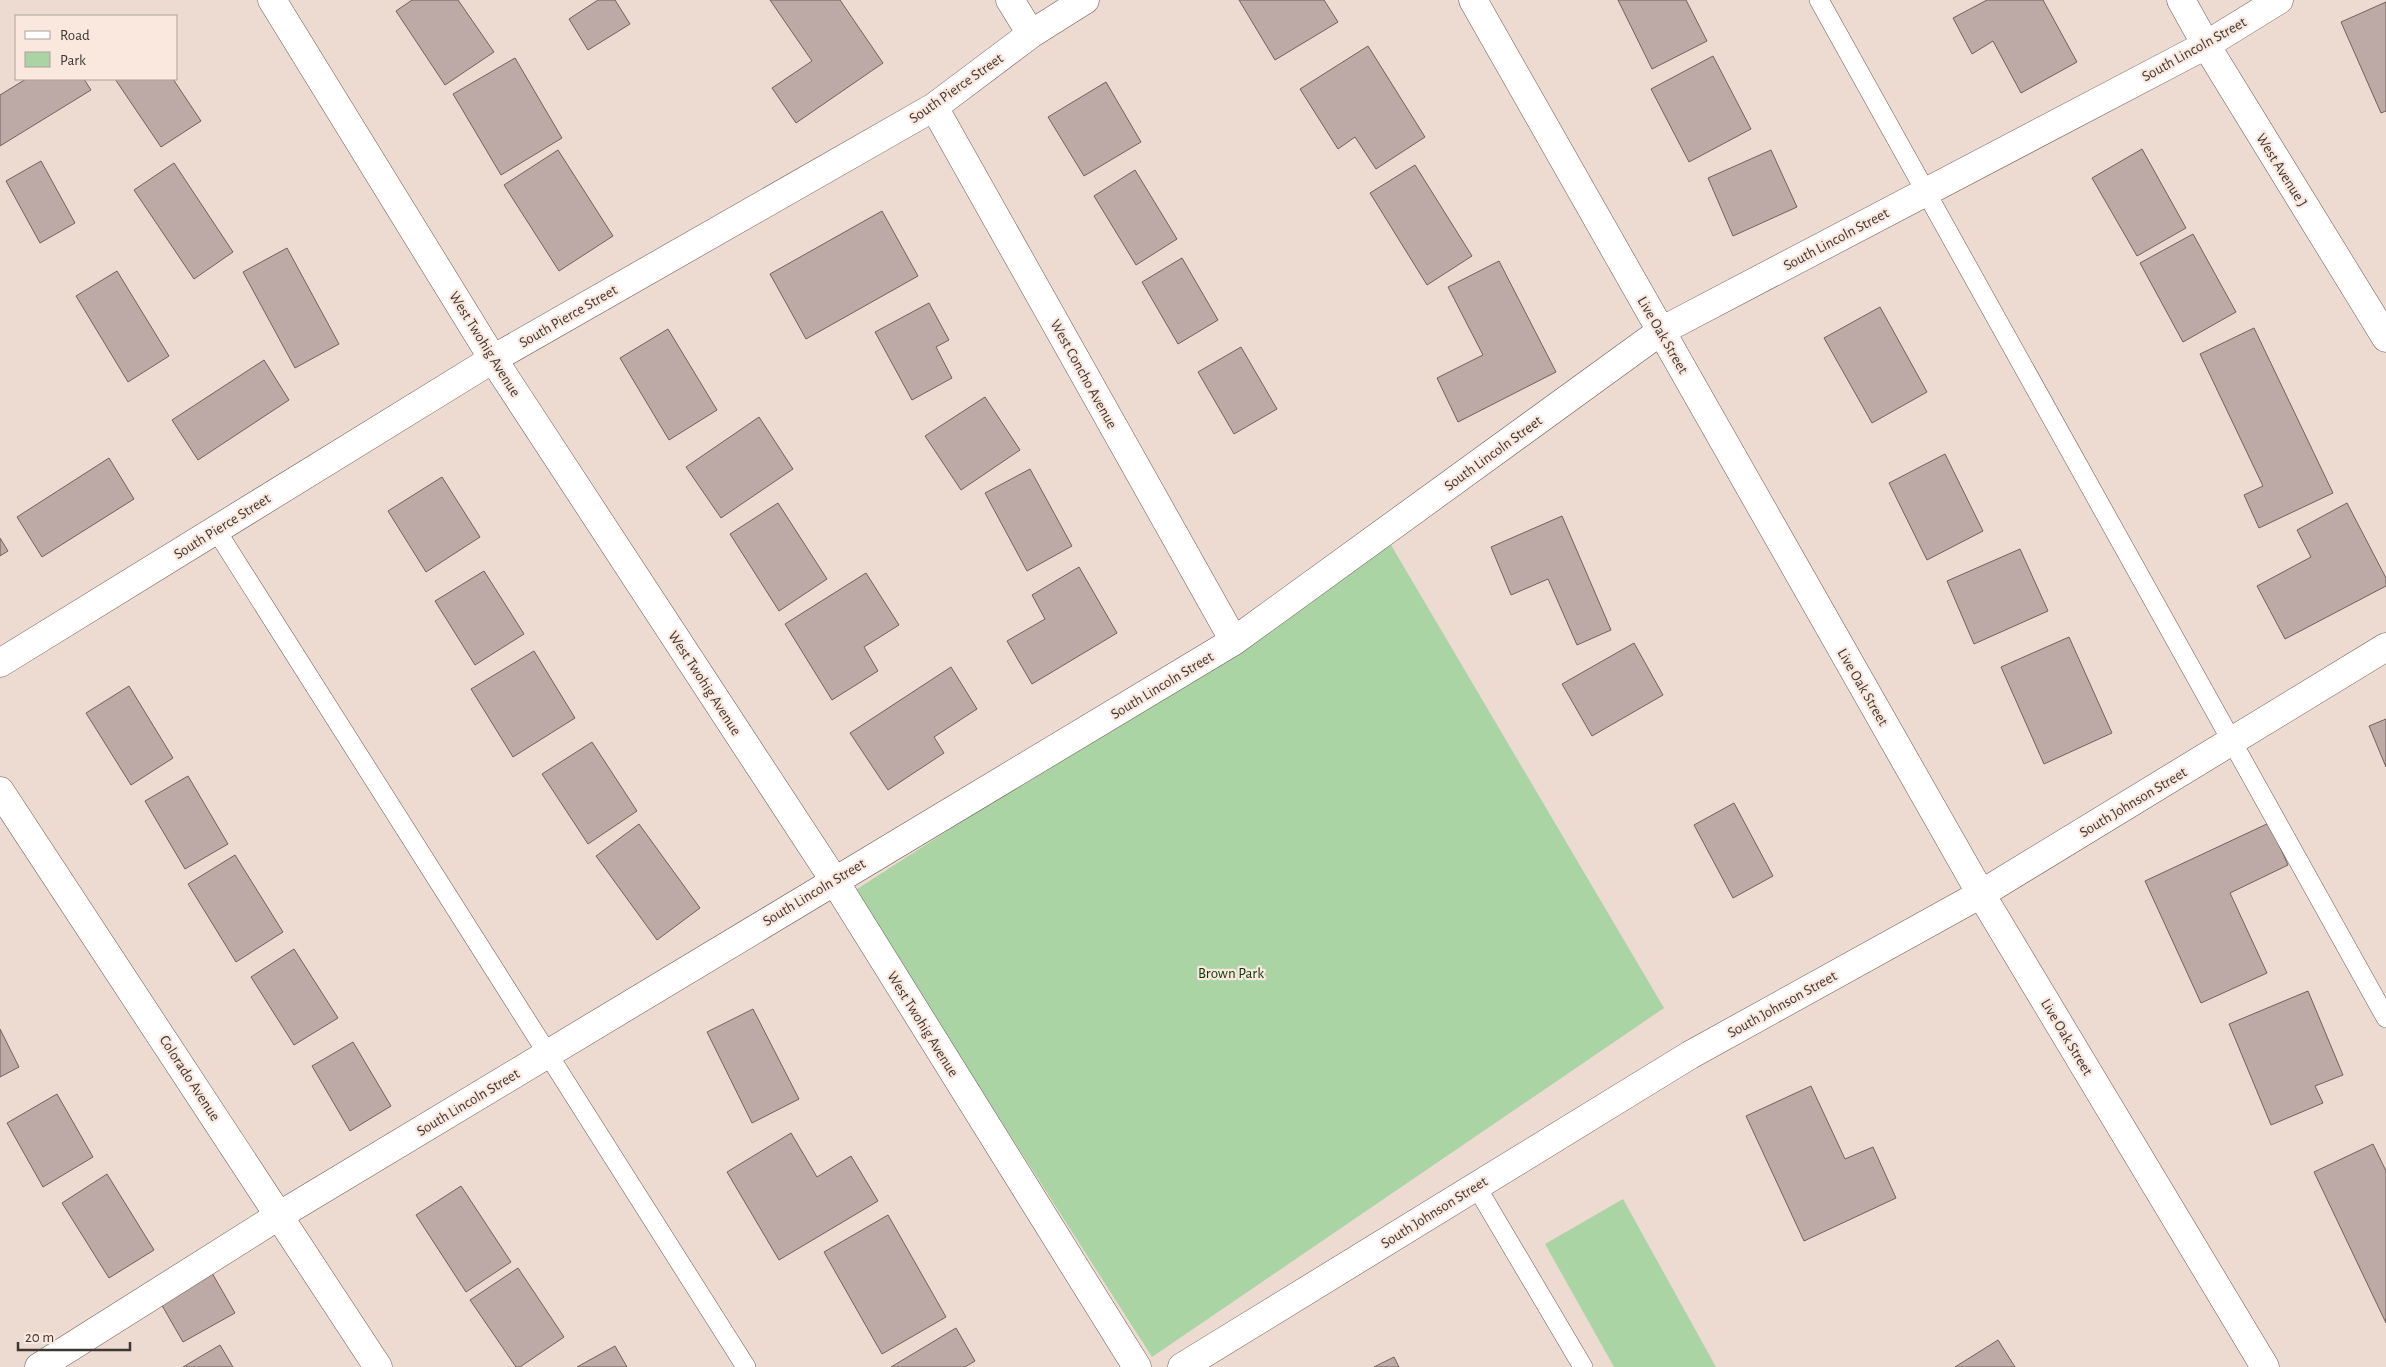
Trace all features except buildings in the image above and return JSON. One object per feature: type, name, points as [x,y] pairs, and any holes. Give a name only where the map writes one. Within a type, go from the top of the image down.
[{"type":"street","name":"West Twohig Avenue","points":[[272,0],[493,359],[834,880],[1137,1367]]},
{"type":"street","points":[[1010,0],[1031,34]]},
{"type":"street","name":"South Pierce Street","points":[[0,663],[493,359],[934,108],[1031,34],[1085,0]]},
{"type":"street","name":"Live Oak Street","points":[[1473,0],[1981,894],[2265,1367]]},
{"type":"street","name":"West Avenue J","points":[[2181,0],[2206,45],[2386,338]]},
{"type":"street","name":"South Lincoln Street","points":[[39,1367],[280,1216],[547,1054],[834,880],[1234,642],[1661,331],[2206,45],[2279,0]]},
{"type":"street","name":"West Concho Avenue","points":[[934,108],[1234,642]]},
{"type":"street","name":"South Johnson Street","points":[[1182,1367],[1690,1055],[1981,894],[2386,647]]},
{"type":"street","name":"Colorado Avenue","points":[[0,791],[378,1367]]},
{"type":"lane","points":[[1819,0],[2386,1018]]},
{"type":"lane","points":[[216,530],[746,1367]]},
{"type":"lane","points":[[1476,1186],[1583,1367]]},
{"type":"green space","name":"Brown Park","points":[[1391,545],[1664,1008],[1152,1357],[854,891]]},
{"type":"green space","points":[[1623,1199],[1716,1367],[1614,1367],[1545,1244]]}]
